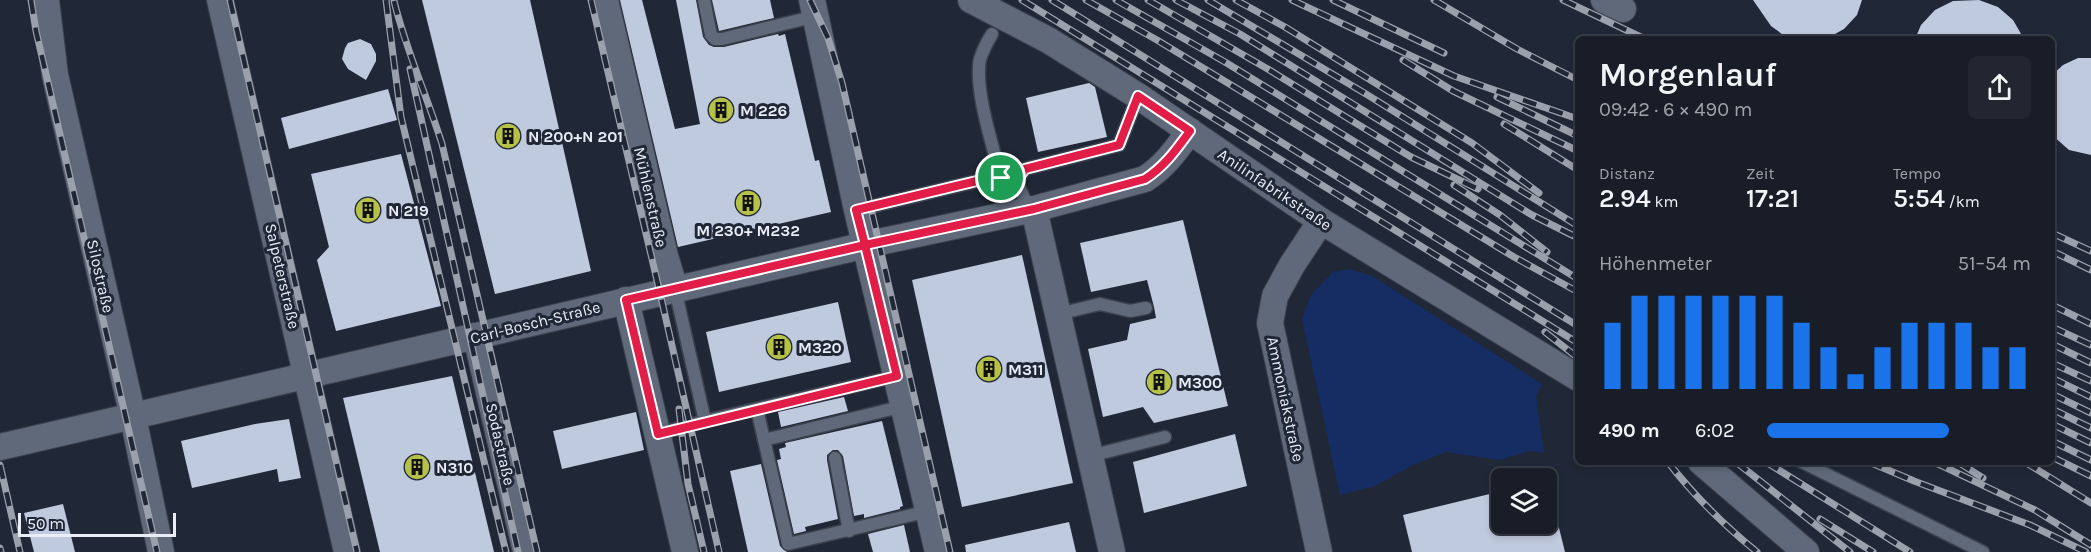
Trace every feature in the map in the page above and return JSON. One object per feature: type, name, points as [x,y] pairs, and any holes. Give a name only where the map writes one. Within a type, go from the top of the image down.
[{"type":"street","name":"Silostraße","points":[[46,0],[55,75],[133,417],[161,552]]},
{"type":"street","name":"Salpeterstraße","points":[[220,0],[347,552]]},
{"type":"street","name":"Mühlenstraße","points":[[605,0],[665,256],[675,289]]},
{"type":"street","name":"Anilinfabrikstraße","points":[[971,0],[1048,40],[1138,96],[1322,221],[1575,376]]},
{"type":"street","points":[[814,8],[856,210],[938,552]]},
{"type":"street","name":"Carl-Bosch-Straße","points":[[0,447],[626,300],[1031,209],[1145,179],[1171,158],[1190,131]]},
{"type":"street","points":[[1031,209],[1058,314],[1112,552]]},
{"type":"street","name":"Ammoniakstraße","points":[[1319,552],[1270,323],[1275,296],[1292,265],[1322,221]]},
{"type":"street","points":[[626,300],[685,552]]},
{"type":"street","name":"Sodastraße","points":[[476,336],[526,552]]},
{"type":"street","points":[[1707,465],[1806,552]]},
{"type":"lane","points":[[704,0],[711,35],[715,39],[722,39],[814,8]]},
{"type":"lane","points":[[992,34],[980,60],[979,78],[1001,178]]},
{"type":"lane","points":[[1015,183],[1025,169],[1119,145],[1138,96]]},
{"type":"lane","points":[[856,210],[981,180],[1001,178],[1015,183],[1023,192],[1031,209]]},
{"type":"lane","points":[[675,289],[705,422]]},
{"type":"lane","points":[[1058,314],[1100,304],[1130,311],[1146,308]]},
{"type":"lane","points":[[658,434],[897,376]]},
{"type":"lane","points":[[764,440],[904,406]]},
{"type":"lane","points":[[757,409],[788,544],[929,511]]},
{"type":"lane","points":[[1090,456],[1165,437]]},
{"type":"lane","points":[[835,458],[849,531]]},
{"type":"lane","points":[[1808,465],[1983,552]]},
{"type":"shaded area","points":[[1349,269],[1372,276],[1542,384],[1536,396],[1544,453],[1530,451],[1499,460],[1446,452],[1411,466],[1375,486],[1340,495],[1302,319],[1311,295],[1333,272]]},
{"type":"building","name":"N 200+N 201","points":[[422,0],[530,0],[591,271],[495,294]]},
{"type":"building","points":[[620,0],[642,0],[675,129],[700,124],[676,0],[696,0],[703,37],[709,45],[714,47],[724,47],[785,34],[815,161],[819,160],[831,212],[678,247]]},
{"type":"building","points":[[712,0],[770,0],[774,18],[719,31]]},
{"type":"building","points":[[1753,0],[1862,0],[1857,15],[1844,29],[1831,36],[1785,36],[1771,26]]},
{"type":"building","points":[[1979,0],[1998,7],[2013,20],[2022,36],[1916,36],[1921,25],[1935,10],[1953,1]]},
{"type":"building","points":[[360,39],[371,44],[376,54],[376,61],[366,80],[348,69],[342,59],[348,43]]},
{"type":"building","points":[[2078,58],[2091,58],[2091,155],[2069,150],[2055,138],[2055,72],[2063,65]]},
{"type":"building","points":[[1089,83],[1095,87],[1107,137],[1038,152],[1026,98]]},
{"type":"building","points":[[388,89],[397,120],[289,149],[281,118]]},
{"type":"building","name":"N 219","points":[[401,154],[441,306],[336,331],[317,260],[329,247],[311,174]]},
{"type":"building","name":"M300","points":[[1183,220],[1228,406],[1154,423],[1143,407],[1103,417],[1088,349],[1127,340],[1130,324],[1156,318],[1147,280],[1091,292],[1080,243]]},
{"type":"building","name":"M311","points":[[1022,255],[1073,483],[962,507],[912,280]]},
{"type":"building","name":"M320","points":[[838,302],[851,362],[719,392],[706,332]]},
{"type":"building","name":"N310","points":[[452,376],[494,552],[380,552],[343,398]]},
{"type":"building","points":[[844,397],[848,411],[781,427],[778,412]]},
{"type":"building","points":[[636,412],[644,450],[562,469],[553,431]]},
{"type":"building","points":[[289,419],[301,478],[279,482],[277,469],[192,488],[181,441],[255,424]]},
{"type":"building","points":[[882,421],[903,506],[900,509],[864,518],[864,514],[854,516],[843,456],[838,450],[833,450],[827,455],[827,460],[838,519],[805,527],[806,531],[794,534],[777,460],[781,459],[779,449],[786,447],[785,443]]},
{"type":"building","points":[[1235,434],[1247,486],[1144,513],[1133,462]]},
{"type":"building","points":[[761,464],[780,546],[787,552],[748,552],[730,471]]},
{"type":"building","points":[[1491,494],[1491,534],[1557,534],[1558,524],[1565,552],[1412,552],[1403,515]]},
{"type":"building","points":[[63,504],[75,552],[34,552],[24,513]]},
{"type":"building","points":[[1069,522],[1076,552],[966,552],[965,545]]},
{"type":"building","points":[[904,525],[910,552],[873,552],[868,534]]},
{"type":"railway","points":[[31,0],[36,31],[157,552]]},
{"type":"railway","points":[[230,0],[357,552]]},
{"type":"railway","points":[[386,0],[401,117],[506,552]]},
{"type":"railway","points":[[591,0],[719,552]]},
{"type":"railway","points":[[810,0],[828,38],[842,83],[950,552]]},
{"type":"railway","points":[[1022,0],[1575,341]]},
{"type":"railway","points":[[1052,0],[1575,324]]},
{"type":"railway","points":[[1086,0],[1157,40],[1514,257],[1575,290]]},
{"type":"railway","points":[[1116,0],[1225,62],[1575,277]]},
{"type":"railway","points":[[1148,0],[1266,68],[1411,157],[1478,189]]},
{"type":"railway","points":[[1176,0],[1240,34],[1532,215],[1575,236]]},
{"type":"railway","points":[[1208,0],[1366,94],[1575,224]]},
{"type":"railway","points":[[1236,0],[1285,27],[1472,143],[1539,193]]},
{"type":"railway","points":[[1292,0],[1454,76],[1575,118]]},
{"type":"railway","points":[[1333,0],[1444,53]]},
{"type":"railway","points":[[1434,0],[1517,49],[1575,78]]},
{"type":"railway","points":[[1563,0],[1639,36]]},
{"type":"railway","points":[[394,1],[404,37],[442,144],[537,552]]},
{"type":"railway","points":[[1403,60],[1453,91],[1575,150]]},
{"type":"railway","points":[[410,69],[518,552]]},
{"type":"railway","points":[[1497,97],[1575,135]]},
{"type":"railway","points":[[1504,124],[1575,168]]},
{"type":"railway","points":[[1454,185],[1500,215],[1547,252]]},
{"type":"railway","points":[[2055,234],[2091,251]]},
{"type":"railway","points":[[2055,252],[2091,270]]},
{"type":"railway","points":[[2055,306],[2091,324]]},
{"type":"railway","points":[[2055,328],[2091,345]]},
{"type":"railway","points":[[1545,332],[1575,356]]},
{"type":"railway","points":[[2055,345],[2091,363]]},
{"type":"railway","points":[[2055,364],[2091,381]]},
{"type":"railway","points":[[2055,379],[2091,397]]},
{"type":"railway","points":[[2055,395],[2091,413]]},
{"type":"railway","points":[[679,409],[688,484],[704,552]]},
{"type":"railway","points":[[2055,410],[2091,428]]},
{"type":"railway","points":[[2055,425],[2091,443]]},
{"type":"railway","points":[[2055,442],[2091,460]]},
{"type":"railway","points":[[2055,458],[2091,476]]},
{"type":"railway","points":[[0,465],[20,552]]},
{"type":"railway","points":[[1670,465],[1710,510],[1757,552]]},
{"type":"railway","points":[[1740,465],[1850,552]]},
{"type":"railway","points":[[1771,465],[1910,552]]},
{"type":"railway","points":[[1876,465],[2030,525],[2086,552]]},
{"type":"railway","points":[[1940,465],[2035,510],[2091,545]]},
{"type":"railway","points":[[1963,465],[1983,478]]},
{"type":"railway","points":[[2030,465],[2091,503]]},
{"type":"railway","points":[[1820,519],[1873,552]]},
{"type":"railway","points":[[0,548],[1,552]]},
{"type":"place","name":"M 226","points":[[721,110]]},
{"type":"place","name":"N 200+N 201","points":[[508,136]]},
{"type":"place","name":"M 230+ M232","points":[[748,203]]},
{"type":"place","name":"N 219","points":[[368,210]]},
{"type":"place","name":"M320","points":[[779,347]]},
{"type":"place","name":"M311","points":[[989,369]]},
{"type":"place","name":"M300","points":[[1159,382]]},
{"type":"place","name":"N310","points":[[417,467]]},
{"type":"route","points":[[1001,178],[981,180],[856,210],[865,245],[626,300],[658,434],[897,376],[865,245],[1034,209],[1145,179],[1171,158],[1190,131],[1138,96],[1119,145],[1025,169],[1015,183],[1001,178]]}]
